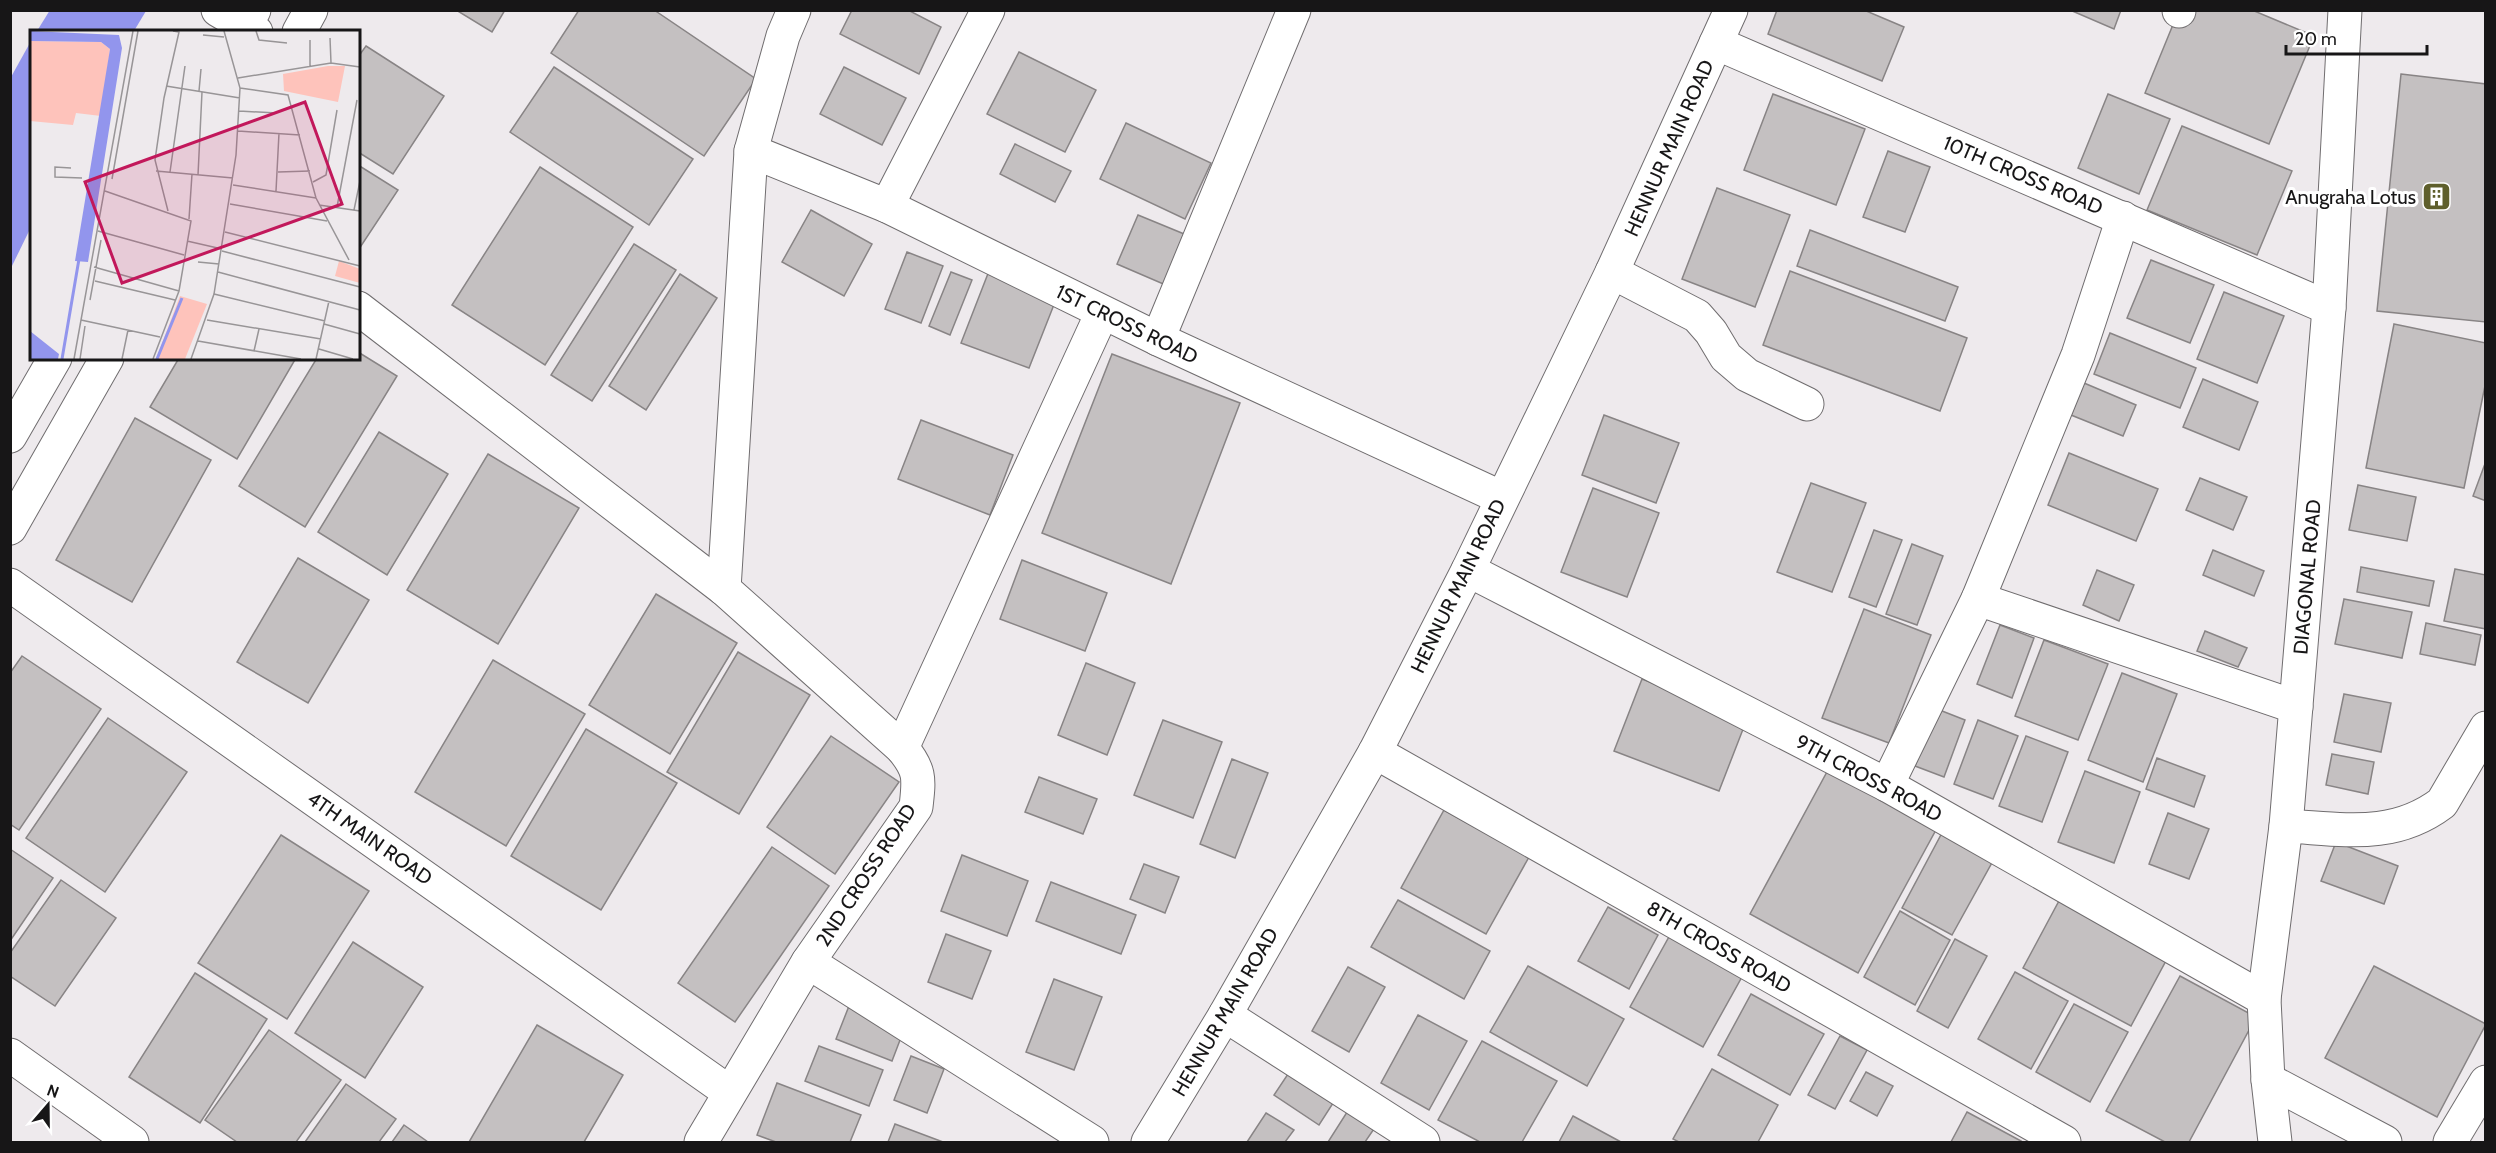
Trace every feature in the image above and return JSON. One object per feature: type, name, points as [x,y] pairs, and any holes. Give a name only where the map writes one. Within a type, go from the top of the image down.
[{"type":"street","points":[[300,30],[311,10]]},
{"type":"street","points":[[724,589],[751,151],[783,36],[794,10]]},
{"type":"street","points":[[887,206],[988,10]]},
{"type":"street","points":[[1158,339],[1294,10]]},
{"type":"street","name":"HENNUR MAIN ROAD","points":[[1149,1143],[1375,752],[1468,570],[1612,272],[1731,10]]},
{"type":"street","name":"DIAGONAL ROAD","points":[[2275,1143],[2268,1080],[2264,999],[2286,826],[2329,308],[2344,10]]},
{"type":"street","name":"10TH CROSS ROAD","points":[[1716,43],[2329,308]]},
{"type":"street","name":"1ST CROSS ROAD","points":[[751,151],[887,206],[1102,313],[1502,498]]},
{"type":"street","points":[[1887,785],[1978,599],[2078,355],[2122,218]]},
{"type":"street","points":[[1612,272],[1697,316],[1711,332],[1726,357],[1747,375],[1807,404]]},
{"type":"street","name":"2ND CROSS ROAD","points":[[360,310],[724,589],[902,748],[915,764],[918,782],[916,807],[808,962],[729,1092],[701,1143]]},
{"type":"street","points":[[902,748],[1102,313]]},
{"type":"street","points":[[10,436],[54,360]]},
{"type":"street","points":[[10,528],[106,360]]},
{"type":"street","name":"9TH CROSS ROAD","points":[[1468,570],[1887,785],[2264,999]]},
{"type":"street","name":"4TH MAIN ROAD","points":[[10,585],[729,1092]]},
{"type":"street","points":[[1978,599],[2296,707]]},
{"type":"street","points":[[2286,826],[2372,831],[2406,822],[2431,811],[2442,803],[2486,728]]},
{"type":"street","name":"8TH CROSS ROAD","points":[[1375,752],[2064,1143]]},
{"type":"street","points":[[808,962],[1092,1143]]},
{"type":"street","points":[[1225,1014],[1423,1143]]},
{"type":"street","points":[[10,1055],[132,1143]]},
{"type":"street","points":[[2268,1080],[2385,1143]]},
{"type":"street","points":[[2450,1143],[2486,1082]]},
{"type":"water","points":[[50,10],[146,10],[135,30],[38,30]]},
{"type":"water","points":[[30,43],[30,229],[11,268],[11,77]]},
{"type":"building","points":[[456,10],[505,10],[492,32]]},
{"type":"building","points":[[579,10],[654,10],[756,79],[704,156],[551,53]]},
{"type":"building","points":[[852,10],[908,10],[941,27],[919,74],[840,34]]},
{"type":"building","points":[[1777,10],[1864,10],[1904,27],[1882,81],[1768,34]]},
{"type":"building","points":[[2070,10],[2121,10],[2114,29]]},
{"type":"building","points":[[2179,10],[2252,10],[2314,36],[2269,144],[2145,93]]},
{"type":"building","points":[[366,46],[444,96],[393,174],[360,153],[360,54]]},
{"type":"building","points":[[1019,52],[1096,90],[1065,152],[987,114]]},
{"type":"building","points":[[554,67],[693,159],[649,225],[510,132]]},
{"type":"building","points":[[844,67],[906,98],[882,145],[820,114]]},
{"type":"building","name":"Anugraha Lotus","points":[[2401,74],[2486,84],[2486,322],[2377,311]]},
{"type":"building","points":[[1773,94],[1865,129],[1836,205],[1744,170]]},
{"type":"building","points":[[2108,94],[2170,119],[2139,194],[2078,168]]},
{"type":"building","points":[[1126,123],[1211,163],[1185,219],[1100,179]]},
{"type":"building","points":[[2182,126],[2292,171],[2257,255],[2147,210]]},
{"type":"building","points":[[1015,144],[1071,171],[1055,202],[1000,174]]},
{"type":"building","points":[[1888,151],[1930,167],[1905,232],[1863,217]]},
{"type":"building","points":[[360,166],[398,190],[360,247]]},
{"type":"building","points":[[540,167],[633,227],[545,365],[452,305]]},
{"type":"building","points":[[1717,188],[1790,215],[1755,307],[1682,279]]},
{"type":"building","points":[[811,210],[872,244],[844,296],[782,262]]},
{"type":"building","points":[[1138,215],[1189,236],[1168,286],[1117,264]]},
{"type":"building","points":[[1810,230],[1958,287],[1945,321],[1797,266]]},
{"type":"building","points":[[634,244],[676,270],[592,401],[551,375]]},
{"type":"building","points":[[907,252],[943,266],[921,323],[885,309]]},
{"type":"building","points":[[2151,260],[2214,285],[2190,343],[2127,318]]},
{"type":"building","points":[[989,271],[1057,297],[1029,368],[961,343]]},
{"type":"building","points":[[1790,271],[1967,338],[1940,411],[1763,345]]},
{"type":"building","points":[[951,272],[972,280],[950,335],[929,326]]},
{"type":"building","points":[[680,274],[717,298],[646,410],[609,386]]},
{"type":"building","points":[[2224,292],[2284,316],[2257,383],[2197,359]]},
{"type":"building","points":[[2394,324],[2486,343],[2486,381],[2464,488],[2366,468]]},
{"type":"building","points":[[2110,333],[2196,368],[2180,408],[2094,374]]},
{"type":"building","points":[[360,353],[397,376],[305,527],[239,486],[316,360],[360,360]]},
{"type":"building","points":[[1112,354],[1240,403],[1171,584],[1042,533]]},
{"type":"building","points":[[178,360],[295,360],[237,459],[150,407]]},
{"type":"building","points":[[2203,379],[2258,402],[2239,450],[2183,427]]},
{"type":"building","points":[[2084,383],[2136,405],[2123,436],[2071,415]]},
{"type":"building","points":[[1604,415],[1679,443],[1656,503],[1582,475]]},
{"type":"building","points":[[135,418],[211,460],[132,602],[56,560]]},
{"type":"building","points":[[921,420],[1013,455],[990,515],[898,479]]},
{"type":"building","points":[[379,432],[448,474],[387,575],[318,532]]},
{"type":"building","points":[[2069,453],[2158,489],[2136,541],[2048,505]]},
{"type":"building","points":[[488,454],[579,508],[498,644],[407,590]]},
{"type":"building","points":[[2486,461],[2486,501],[2473,496]]},
{"type":"building","points":[[2200,478],[2247,497],[2233,530],[2186,510]]},
{"type":"building","points":[[1811,483],[1866,503],[1832,592],[1777,572]]},
{"type":"building","points":[[2358,485],[2416,497],[2407,541],[2349,530]]},
{"type":"building","points":[[1593,488],[1659,513],[1627,597],[1561,572]]},
{"type":"building","points":[[1874,530],[1902,540],[1876,607],[1849,597]]},
{"type":"building","points":[[1912,544],[1943,556],[1917,625],[1886,614]]},
{"type":"building","points":[[2213,550],[2264,571],[2254,596],[2203,575]]},
{"type":"building","points":[[298,558],[369,600],[308,703],[237,662]]},
{"type":"building","points":[[1022,560],[1107,593],[1085,651],[1000,619]]},
{"type":"building","points":[[2361,567],[2434,581],[2429,606],[2357,592]]},
{"type":"building","points":[[2455,569],[2486,575],[2486,629],[2444,621]]},
{"type":"building","points":[[2097,570],[2134,585],[2119,621],[2083,605]]},
{"type":"building","points":[[656,594],[737,643],[670,754],[589,705]]},
{"type":"building","points":[[2344,599],[2412,612],[2402,658],[2335,644]]},
{"type":"building","points":[[1864,609],[1931,635],[1889,743],[1822,718]]},
{"type":"building","points":[[2426,623],[2481,635],[2475,665],[2420,654]]},
{"type":"building","points":[[2000,625],[2034,638],[2012,698],[1977,684]]},
{"type":"building","points":[[2205,631],[2247,648],[2238,667],[2197,651]]},
{"type":"building","points":[[2044,640],[2108,664],[2078,740],[2015,716]]},
{"type":"building","points":[[738,652],[810,695],[739,814],[667,772]]},
{"type":"building","points":[[22,656],[101,709],[19,830],[10,824],[10,673]]},
{"type":"building","points":[[493,660],[585,714],[506,846],[415,792]]},
{"type":"building","points":[[1086,663],[1135,683],[1107,755],[1058,735]]},
{"type":"building","points":[[2122,673],[2177,694],[2143,782],[2088,760]]},
{"type":"building","points":[[1642,679],[1747,719],[1719,791],[1614,751]]},
{"type":"building","points":[[2344,694],[2391,703],[2381,752],[2334,742]]},
{"type":"building","points":[[1937,709],[1965,720],[1944,777],[1915,766]]},
{"type":"building","points":[[108,718],[187,772],[105,892],[26,838]]},
{"type":"building","points":[[1163,720],[1222,742],[1193,818],[1134,795]]},
{"type":"building","points":[[1978,720],[2018,736],[1993,799],[1954,784]]},
{"type":"building","points":[[586,729],[677,783],[601,910],[511,856]]},
{"type":"building","points":[[831,736],[899,782],[835,874],[767,827]]},
{"type":"building","points":[[2026,736],[2068,752],[2042,822],[1999,806]]},
{"type":"building","points":[[2332,754],[2374,762],[2368,794],[2326,785]]},
{"type":"building","points":[[2157,758],[2205,776],[2194,807],[2146,789]]},
{"type":"building","points":[[1232,759],[1268,773],[1235,858],[1200,844]]},
{"type":"building","points":[[1828,770],[1937,828],[1858,973],[1750,914]]},
{"type":"building","points":[[2085,771],[2140,792],[2114,863],[2058,842]]},
{"type":"building","points":[[1039,777],[1097,799],[1083,834],[1025,812]]},
{"type":"building","points":[[1444,810],[1529,857],[1486,934],[1401,888]]},
{"type":"building","points":[[2168,813],[2209,829],[2189,879],[2149,864]]},
{"type":"building","points":[[1943,831],[1994,859],[1952,935],[1902,908]]},
{"type":"building","points":[[281,835],[369,891],[287,1019],[198,963]]},
{"type":"building","points":[[2336,842],[2398,866],[2384,904],[2321,881]]},
{"type":"building","points":[[772,847],[829,886],[735,1022],[678,983]]},
{"type":"building","points":[[10,849],[53,878],[10,941]]},
{"type":"building","points":[[962,855],[1028,881],[1007,936],[941,911]]},
{"type":"building","points":[[1144,864],[1179,877],[1165,913],[1130,899]]},
{"type":"building","points":[[61,880],[116,918],[55,1006],[10,976],[10,953]]},
{"type":"building","points":[[1051,882],[1136,915],[1121,954],[1036,921]]},
{"type":"building","points":[[2060,899],[2168,957],[2131,1026],[2023,968]]},
{"type":"building","points":[[1398,900],[1490,951],[1464,999],[1371,947]]},
{"type":"building","points":[[1608,907],[1658,935],[1629,989],[1578,961]]},
{"type":"building","points":[[1900,911],[1950,940],[1915,1005],[1864,977]]},
{"type":"building","points":[[946,934],[991,951],[972,999],[928,982]]},
{"type":"building","points":[[1670,935],[1743,975],[1703,1047],[1630,1007]]},
{"type":"building","points":[[1955,939],[1987,956],[1948,1028],[1917,1011]]},
{"type":"building","points":[[353,942],[423,987],[365,1078],[295,1033]]},
{"type":"building","points":[[1528,966],[1624,1019],[1587,1086],[1490,1032]]},
{"type":"building","points":[[2374,966],[2486,1024],[2437,1117],[2325,1058]]},
{"type":"building","points":[[1348,967],[1385,987],[1349,1052],[1312,1031]]},
{"type":"building","points":[[2015,972],[2068,1001],[2031,1069],[1978,1039]]},
{"type":"building","points":[[195,973],[267,1019],[200,1123],[129,1077]]},
{"type":"building","points":[[2180,976],[2256,1017],[2189,1142],[2165,1142],[2106,1111]]},
{"type":"building","points":[[1054,979],[1102,997],[1074,1070],[1026,1052]]},
{"type":"building","points":[[1751,994],[1824,1034],[1790,1095],[1718,1055]]},
{"type":"building","points":[[2074,1004],[2128,1032],[2090,1102],[2036,1072]]},
{"type":"building","points":[[849,1006],[905,1027],[892,1061],[836,1039]]},
{"type":"building","points":[[1418,1015],[1467,1041],[1429,1110],[1381,1083]]},
{"type":"building","points":[[537,1025],[623,1075],[584,1142],[469,1142]]},
{"type":"building","points":[[269,1030],[341,1080],[296,1142],[237,1142],[205,1120]]},
{"type":"building","points":[[1840,1036],[1867,1050],[1835,1109],[1808,1095]]},
{"type":"building","points":[[1482,1041],[1557,1081],[1522,1142],[1480,1142],[1438,1120]]},
{"type":"building","points":[[819,1046],[883,1070],[869,1106],[805,1081]]},
{"type":"building","points":[[911,1056],[944,1069],[927,1113],[894,1100]]},
{"type":"building","points":[[1292,1068],[1337,1097],[1319,1125],[1274,1095]]},
{"type":"building","points":[[1712,1069],[1778,1105],[1758,1142],[1679,1142],[1673,1139]]},
{"type":"building","points":[[1866,1072],[1893,1086],[1877,1116],[1850,1101]]},
{"type":"building","points":[[777,1083],[861,1115],[850,1142],[776,1142],[757,1135]]},
{"type":"building","points":[[346,1084],[396,1119],[379,1142],[305,1142]]},
{"type":"building","points":[[1349,1109],[1376,1126],[1365,1142],[1328,1142]]},
{"type":"building","points":[[1967,1112],[2021,1141],[1951,1142]]},
{"type":"building","points":[[1266,1113],[1294,1130],[1285,1142],[1247,1142]]},
{"type":"building","points":[[1573,1116],[1621,1142],[1559,1142]]},
{"type":"building","points":[[895,1124],[943,1142],[888,1142]]},
{"type":"building","points":[[404,1125],[428,1142],[392,1142]]},
{"type":"place","name":"Anugraha Lotus","points":[[2437,197]]}]
